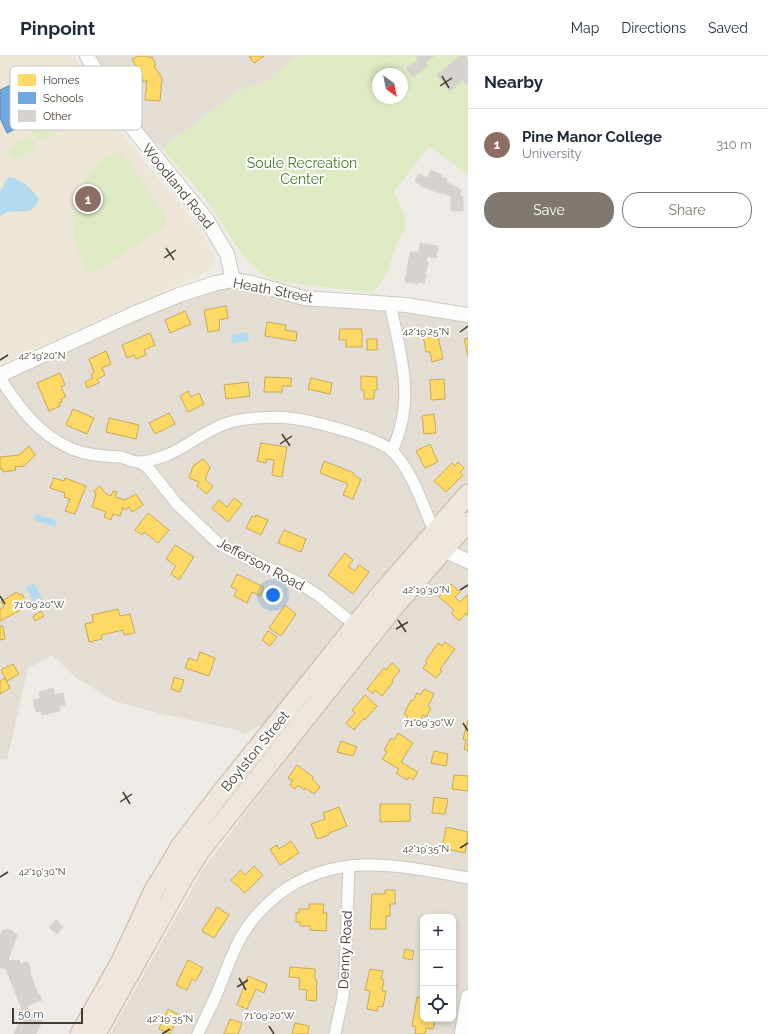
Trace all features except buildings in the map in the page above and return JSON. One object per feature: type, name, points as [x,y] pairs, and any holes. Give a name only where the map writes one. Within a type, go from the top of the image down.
[{"type":"highway","name":"Boylston Street","points":[[80,1034],[121,961],[153,892],[182,844],[355,625],[468,494]]},
{"type":"highway","name":"Boylston Street","points":[[96,1034],[182,880],[200,851],[393,608],[468,522]]},
{"type":"street","name":"Woodland Road","points":[[86,56],[92,66]]},
{"type":"street","name":"Woodland Road","points":[[134,130],[207,220],[228,254],[233,280]]},
{"type":"street","name":"Heath Street","points":[[0,375],[132,314],[211,284],[233,280],[252,283],[304,298],[390,304],[468,315]]},
{"type":"street","points":[[390,304],[405,379],[406,400],[401,429],[392,451]]},
{"type":"street","points":[[0,378],[13,398],[30,419],[48,436],[70,448],[95,455],[126,458],[140,462],[166,455],[231,422],[254,419],[288,418],[326,426],[366,438],[392,451],[409,475],[434,532]]},
{"type":"street","name":"Jefferson Road","points":[[140,462],[149,469],[177,504],[220,545],[299,582],[355,625]]},
{"type":"street","points":[[443,550],[468,561]]},
{"type":"street","points":[[198,1034],[242,936],[266,904],[292,884],[309,875],[334,868],[349,866],[401,866],[468,878]]},
{"type":"street","name":"Denny Road","points":[[335,1034],[343,998],[349,866]]},
{"type":"street","points":[[462,1034],[468,997]]},
{"type":"shaded area","points":[[0,56],[74,56],[79,66],[10,66],[10,130],[119,130],[188,215],[215,257],[215,262],[212,268],[206,272],[0,364]]},
{"type":"shaded area","points":[[95,56],[298,56],[265,82],[238,91],[162,149],[142,129],[142,66],[100,66]]},
{"type":"shaded area","points":[[241,284],[468,319],[468,484],[267,722],[244,734],[238,730],[162,714],[114,701],[75,677],[52,655],[28,668],[7,760],[0,758],[0,381],[164,306],[212,289]]},
{"type":"shaded area","points":[[468,535],[468,1034],[110,1034],[203,869],[372,646]]},
{"type":"green space","name":"Soule Recreation Center","points":[[298,56],[468,56],[468,175],[429,146],[394,192],[403,212],[405,228],[396,245],[388,271],[373,293],[282,282],[269,278],[249,262],[233,241],[212,208],[162,149],[238,91],[265,82]]},
{"type":"green space","points":[[32,130],[61,130],[37,142]]},
{"type":"green space","points":[[29,136],[37,147],[15,162],[7,151]]},
{"type":"green space","points":[[120,149],[166,218],[165,226],[91,275],[80,257],[75,242],[73,217],[75,205],[84,182],[90,172],[106,157]]},
{"type":"water","points":[[9,177],[14,178],[26,185],[39,199],[37,204],[31,210],[8,212],[0,216],[0,192],[4,183]]},
{"type":"water","points":[[247,332],[249,341],[232,344],[231,335]]},
{"type":"water","points":[[36,514],[57,521],[55,527],[34,520]]},
{"type":"water","points":[[33,584],[36,585],[42,599],[34,603],[26,587]]},
{"type":"place","name":"Pine Manor College","points":[[88,199]]}]
